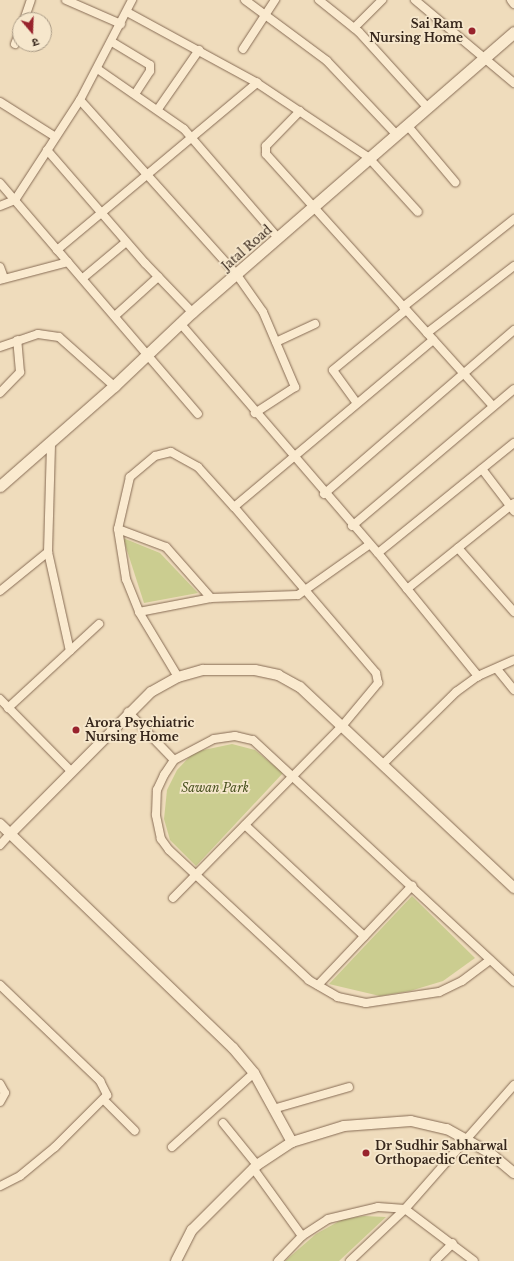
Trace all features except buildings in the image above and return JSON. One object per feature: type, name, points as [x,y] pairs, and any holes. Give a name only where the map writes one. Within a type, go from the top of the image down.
[{"type":"main road","name":"Jatal Road","points":[[0,486],[51,443],[150,354],[192,312],[278,238],[368,157],[428,108],[514,32]]},
{"type":"street","points":[[27,12],[31,0]]},
{"type":"street","points":[[0,206],[15,200],[47,150],[54,136],[80,100],[99,70],[132,0]]},
{"type":"street","points":[[245,0],[266,13],[327,61],[396,134]]},
{"type":"street","points":[[243,49],[275,0]]},
{"type":"street","points":[[319,0],[354,28],[428,108]]},
{"type":"street","points":[[354,28],[382,0]]},
{"type":"street","points":[[415,0],[483,60],[514,83]]},
{"type":"street","points":[[511,0],[514,4]]},
{"type":"street","points":[[71,1],[121,24]]},
{"type":"street","points":[[127,12],[200,50],[258,83],[300,110],[368,157],[418,212]]},
{"type":"street","points":[[112,42],[150,65],[150,71],[135,94]]},
{"type":"street","points":[[158,109],[200,50]]},
{"type":"street","points":[[99,70],[158,109],[192,138],[278,238]]},
{"type":"street","points":[[58,250],[100,212],[258,83]]},
{"type":"street","points":[[80,100],[237,274],[263,312],[295,387],[255,412]]},
{"type":"street","points":[[0,102],[54,136]]},
{"type":"street","points":[[300,110],[264,150],[312,207],[493,406]]},
{"type":"street","points":[[407,125],[455,182]]},
{"type":"street","points":[[47,150],[158,278],[192,312]]},
{"type":"street","points":[[0,183],[150,354],[198,414]]},
{"type":"street","points":[[356,402],[333,370],[404,308],[514,219]]},
{"type":"street","points":[[83,278],[126,242]]},
{"type":"street","points":[[0,267],[2,279],[68,262]]},
{"type":"street","points":[[427,333],[514,266]]},
{"type":"street","points":[[116,315],[158,278]]},
{"type":"street","points":[[180,323],[324,494],[369,545],[378,553],[478,676]]},
{"type":"street","points":[[276,342],[315,324]]},
{"type":"street","points":[[324,494],[462,373],[514,330]]},
{"type":"street","points":[[0,347],[38,334],[59,337],[114,386]]},
{"type":"street","points":[[0,393],[20,372],[17,340]]},
{"type":"street","points":[[234,507],[295,459],[356,402],[433,340]]},
{"type":"street","points":[[352,526],[514,389]]},
{"type":"street","points":[[51,443],[48,552],[70,651]]},
{"type":"street","points":[[378,553],[514,443]]},
{"type":"street","points":[[173,898],[198,874],[293,774],[343,725],[376,687],[378,677],[234,507],[198,467],[180,454],[162,454],[140,466],[130,477],[118,530],[126,579],[139,612],[178,677]]},
{"type":"street","points":[[407,588],[513,507],[482,469]]},
{"type":"street","points":[[118,530],[166,547],[211,598]]},
{"type":"street","points":[[139,612],[211,598],[306,593],[369,545]]},
{"type":"street","points":[[458,548],[514,612]]},
{"type":"street","points":[[0,591],[48,552]]},
{"type":"street","points":[[8,708],[99,624]]},
{"type":"street","points":[[383,764],[456,692],[478,676],[514,660]]},
{"type":"street","points":[[0,845],[70,770],[128,712],[178,677],[202,670],[229,668],[278,675],[300,687],[343,725],[514,888]]},
{"type":"street","points":[[497,668],[514,690]]},
{"type":"street","points":[[0,699],[70,770]]},
{"type":"street","points":[[128,712],[174,760]]},
{"type":"street","points":[[490,960],[462,981],[439,992],[406,1000],[366,1003],[338,997],[318,985],[198,874],[169,850],[157,826],[157,790],[174,760],[214,739],[234,736],[253,740],[293,774],[514,982]]},
{"type":"street","points":[[0,824],[233,1048],[254,1073],[292,1142]]},
{"type":"street","points":[[245,825],[364,936]]},
{"type":"street","points":[[318,985],[412,886]]},
{"type":"street","points":[[0,985],[106,1088],[105,1101],[20,1176],[0,1186]]},
{"type":"street","points":[[172,1147],[254,1073]]},
{"type":"street","points":[[0,1084],[5,1093],[0,1102]]},
{"type":"street","points":[[350,1261],[405,1209],[514,1085]]},
{"type":"street","points":[[273,1109],[349,1087]]},
{"type":"street","points":[[105,1101],[135,1131]]},
{"type":"street","points":[[176,1261],[192,1230],[255,1166],[292,1142],[344,1126],[380,1121],[411,1121],[447,1129],[467,1138],[514,1173]]},
{"type":"street","points":[[223,1123],[255,1166],[302,1236]]},
{"type":"street","points":[[278,1261],[302,1236],[328,1220],[356,1211],[378,1207],[405,1209],[453,1243],[474,1261]]},
{"type":"street","points":[[435,1261],[453,1243]]},
{"type":"green space","points":[[123,538],[160,553],[198,593],[144,603]]},
{"type":"green space","name":"Sawan Park","points":[[232,744],[255,750],[283,773],[196,866],[170,840],[164,819],[167,790],[177,770],[194,752]]},
{"type":"green space","points":[[412,896],[475,958],[443,981],[410,991],[380,996],[329,984]]},
{"type":"green space","points":[[364,1216],[386,1217],[339,1261],[285,1261],[316,1234],[343,1219]]},
{"type":"place","name":"Sai Ram Nursing Home","points":[[472,31]]},
{"type":"place","name":"Arora Psychiatric Nursing Home","points":[[76,730]]},
{"type":"place","name":"Dr Sudhir Sabharwal Orthopaedic Center","points":[[366,1153]]}]
